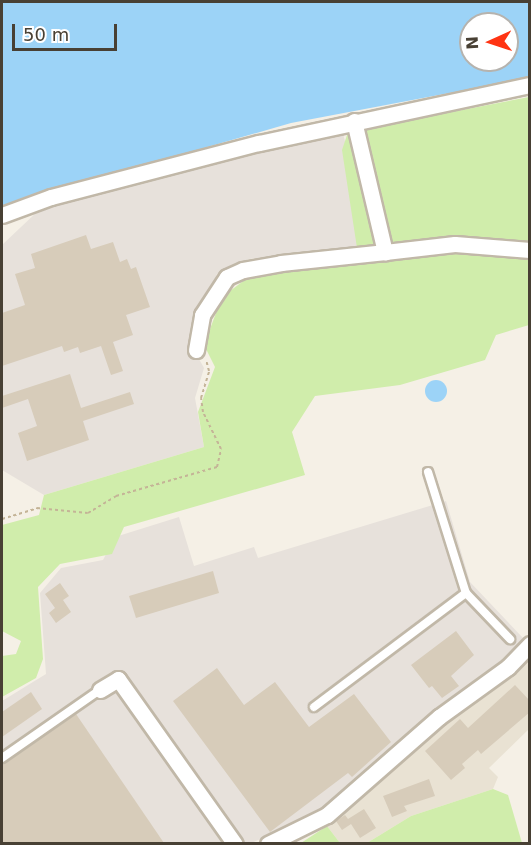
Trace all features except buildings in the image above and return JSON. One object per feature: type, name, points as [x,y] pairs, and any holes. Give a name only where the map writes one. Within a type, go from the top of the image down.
[{"type":"street","points":[[2,216],[51,197],[354,121],[530,85]]},
{"type":"street","points":[[354,121],[385,252]]},
{"type":"street","points":[[196,350],[202,315],[227,277],[243,270],[281,263],[455,244],[530,250]]},
{"type":"street","points":[[268,843],[327,815],[439,717],[508,667],[530,644]]},
{"type":"street","points":[[100,690],[118,679],[235,843]]},
{"type":"lane","points":[[428,472],[466,593],[510,639]]},
{"type":"lane","points":[[314,707],[466,593]]},
{"type":"lane","points":[[2,758],[100,690]]},
{"type":"path","points":[[2,519],[37,508],[88,513],[116,496],[217,467],[221,449],[203,412],[201,398],[209,371],[206,358],[196,350]]},
{"type":"shaded area","points":[[342,130],[372,244],[249,259],[217,274],[189,341],[204,368],[195,398],[204,447],[44,495],[2,470],[2,245],[39,210]]},
{"type":"shaded area","points":[[446,501],[470,582],[523,638],[497,669],[420,722],[315,816],[251,843],[2,843],[2,701],[46,674],[40,593],[61,568],[103,560],[115,537],[179,517],[194,566],[254,547],[258,558]]},
{"type":"shaded area","points":[[529,655],[529,729],[489,768],[498,777],[493,789],[411,816],[367,843],[340,843],[327,826],[406,752]]},
{"type":"green space","points":[[529,97],[529,325],[496,335],[485,360],[400,385],[315,396],[292,432],[305,475],[124,527],[112,554],[60,564],[38,587],[43,659],[36,678],[2,697],[2,656],[16,654],[21,641],[2,631],[2,525],[39,515],[44,495],[204,447],[198,412],[215,367],[204,345],[222,297],[250,276],[359,261],[342,150],[348,132]]},
{"type":"green space","points":[[493,789],[508,795],[522,843],[367,843],[411,816]]},
{"type":"green space","points":[[327,826],[340,843],[301,843]]},
{"type":"water","points":[[2,2],[529,2],[529,78],[291,123],[2,206]]},
{"type":"water","points":[[436,380],[444,383],[447,391],[444,399],[436,402],[428,399],[425,391],[428,383]]}]
